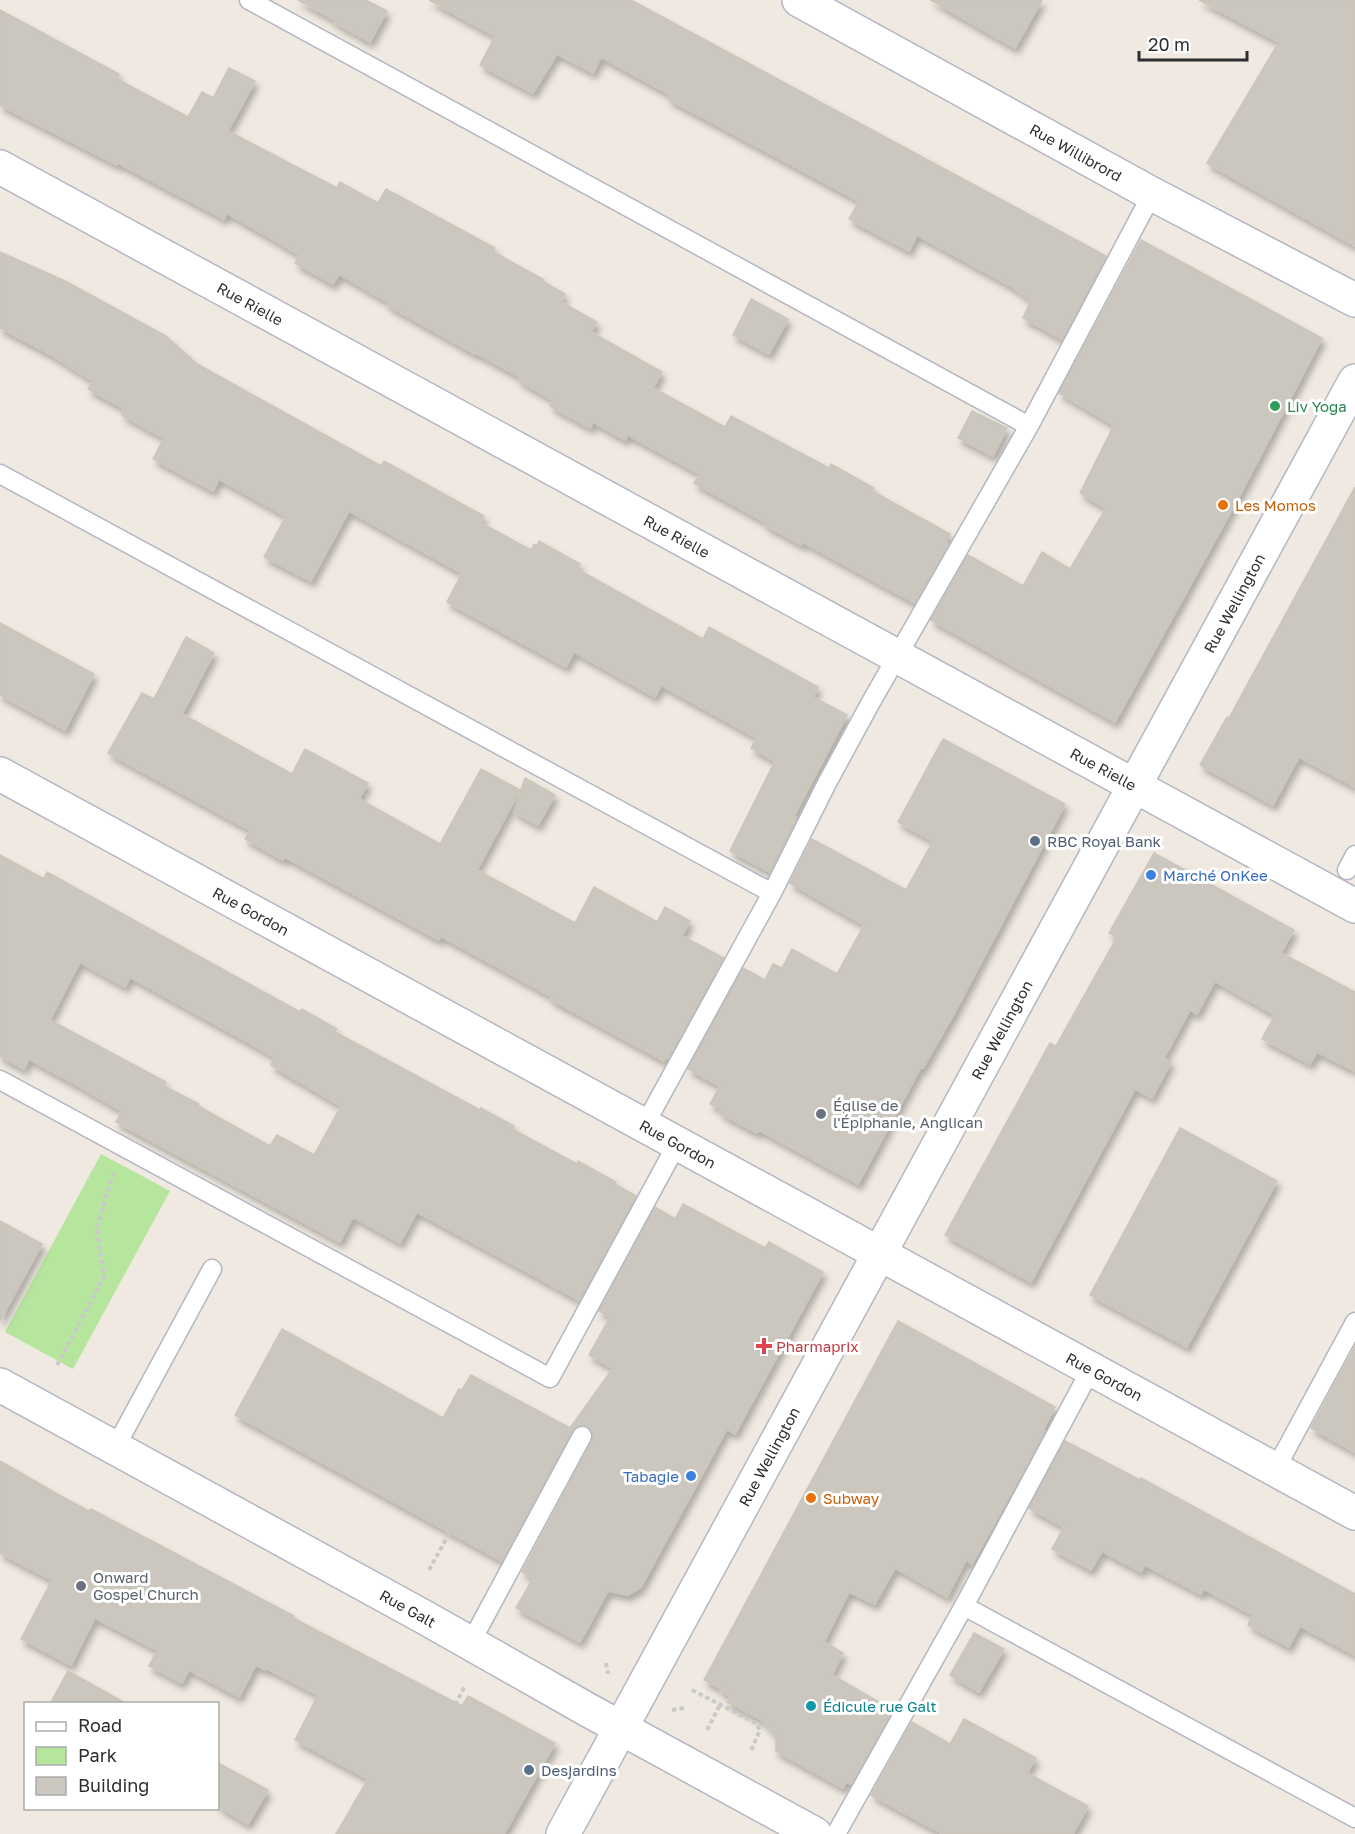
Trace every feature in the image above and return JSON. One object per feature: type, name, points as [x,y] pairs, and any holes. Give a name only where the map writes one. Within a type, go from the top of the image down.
[{"type":"street","name":"Rue Willibrord","points":[[799,0],[1152,194],[1355,300]]},
{"type":"street","name":"Rue Rielle","points":[[0,167],[1355,906]]},
{"type":"street","name":"Rue Wellington","points":[[563,1834],[1355,381]]},
{"type":"street","name":"Rue Gordon","points":[[0,774],[1355,1513]]},
{"type":"street","name":"Rue Galt","points":[[0,1385],[471,1642],[815,1834]]},
{"type":"lane","points":[[249,0],[1029,426]]},
{"type":"lane","points":[[644,1126],[772,893],[827,783],[1029,426],[1152,194]]},
{"type":"lane","points":[[0,474],[772,893]]},
{"type":"lane","points":[[0,1080],[550,1378],[677,1144]]},
{"type":"lane","points":[[115,1448],[212,1269]]},
{"type":"lane","points":[[1275,1470],[1355,1322]]},
{"type":"lane","points":[[836,1834],[964,1606],[1091,1369]]},
{"type":"lane","points":[[471,1642],[582,1436]]},
{"type":"lane","points":[[964,1606],[1355,1818]]},
{"type":"path","points":[[57,1365],[104,1277],[97,1229],[121,1146]]},
{"type":"path","points":[[429,1570],[450,1532]]},
{"type":"path","points":[[606,1663],[608,1674]]},
{"type":"path","points":[[448,1718],[465,1686]]},
{"type":"path","points":[[692,1690],[756,1723],[760,1730],[750,1754]]},
{"type":"path","points":[[706,1730],[720,1705]]},
{"type":"path","points":[[672,1710],[684,1708]]},
{"type":"path","points":[[741,1716],[744,1710]]},
{"type":"green space","points":[[101,1154],[170,1191],[73,1369],[5,1332]]},
{"type":"building","points":[[298,0],[366,0],[387,11],[370,42]]},
{"type":"building","points":[[429,0],[631,0],[1106,256],[1062,339],[1023,318],[1031,301],[1011,286],[917,235],[909,251],[849,219],[859,201],[668,99],[671,95],[601,57],[593,73],[557,54],[533,93],[480,65],[495,36]]},
{"type":"building","points":[[931,0],[1042,0],[1015,48]]},
{"type":"building","points":[[1199,0],[1355,0],[1355,246],[1207,163],[1279,42]]},
{"type":"building","points":[[0,10],[119,74],[117,79],[188,117],[202,92],[213,98],[229,68],[255,81],[228,131],[337,188],[340,182],[378,203],[386,189],[495,248],[493,252],[543,279],[542,281],[565,294],[561,302],[597,322],[591,332],[662,372],[653,388],[725,427],[731,416],[829,468],[831,464],[874,488],[872,491],[950,534],[945,542],[948,544],[915,603],[803,542],[802,545],[765,525],[767,523],[694,483],[700,474],[628,435],[625,440],[593,422],[590,428],[550,406],[553,400],[518,380],[520,377],[387,305],[388,302],[339,274],[333,284],[295,263],[300,255],[227,213],[224,219],[118,163],[117,165],[0,105]]},
{"type":"building","points":[[1141,240],[1322,338],[1239,497],[1115,722],[931,620],[968,555],[1023,586],[1042,552],[1070,569],[1106,508],[1080,493],[1114,425],[1059,393]]},
{"type":"building","points":[[0,252],[65,281],[166,336],[197,364],[381,466],[384,461],[484,516],[481,523],[531,550],[534,544],[537,546],[539,541],[580,564],[577,569],[703,639],[709,627],[818,687],[813,697],[847,715],[794,816],[796,817],[792,829],[770,872],[730,851],[775,761],[751,748],[757,738],[661,685],[655,697],[574,652],[566,667],[447,602],[462,573],[349,511],[311,581],[264,557],[286,516],[219,479],[213,491],[153,459],[164,438],[122,415],[125,409],[88,389],[93,381],[52,355],[0,328]]},
{"type":"building","points":[[751,299],[788,319],[769,354],[733,335]]},
{"type":"building","points":[[972,411],[1007,428],[993,456],[958,438]]},
{"type":"building","points":[[1355,487],[1355,787],[1299,757],[1273,805],[1200,765],[1227,717],[1229,718]]},
{"type":"building","points":[[0,623],[94,674],[65,730],[0,695]]},
{"type":"building","points":[[186,637],[214,653],[182,714],[292,774],[305,749],[368,783],[359,799],[440,844],[481,769],[520,790],[477,870],[575,923],[594,887],[657,922],[665,907],[690,921],[682,936],[724,958],[668,1059],[666,1057],[664,1061],[441,936],[439,940],[285,857],[283,860],[245,839],[250,830],[108,753],[142,693],[154,699]]},
{"type":"building","points":[[943,739],[1065,804],[954,1014],[923,1068],[921,1067],[858,1184],[759,1130],[757,1133],[720,1113],[721,1109],[710,1104],[720,1086],[688,1069],[743,968],[765,980],[773,964],[782,968],[792,949],[837,974],[864,925],[790,883],[812,839],[906,890],[933,841],[898,822]]},
{"type":"building","points":[[525,778],[555,795],[538,825],[514,812]]},
{"type":"building","points":[[1154,853],[1294,930],[1281,953],[1355,992],[1355,1071],[1317,1052],[1310,1064],[1262,1039],[1275,1015],[1215,981],[1197,1014],[1190,1010],[1164,1058],[1171,1062],[1152,1098],[1135,1089],[1031,1282],[945,1235],[1050,1043],[1056,1046],[1117,937],[1109,933]]},
{"type":"building","points":[[0,855],[44,879],[47,872],[300,1012],[302,1009],[337,1029],[335,1032],[480,1110],[481,1108],[514,1126],[512,1129],[577,1164],[578,1161],[636,1196],[579,1300],[417,1212],[400,1243],[353,1217],[340,1242],[116,1122],[122,1111],[84,1089],[29,1059],[24,1069],[0,1056]],"holes":[[[80,962],[125,987],[130,977],[275,1057],[271,1065],[341,1106],[314,1155],[277,1135],[270,1146],[164,1086],[166,1082],[50,1020]]]},
{"type":"building","points":[[1180,1128],[1277,1181],[1187,1347],[1090,1295]]},
{"type":"building","points":[[683,1204],[765,1248],[769,1242],[823,1272],[735,1434],[727,1429],[641,1587],[628,1595],[608,1591],[580,1642],[516,1608],[533,1578],[522,1572],[592,1441],[593,1435],[588,1426],[581,1425],[572,1431],[502,1561],[235,1415],[282,1329],[443,1418],[459,1389],[462,1390],[471,1375],[570,1428],[613,1368],[589,1355],[610,1317],[599,1311],[655,1207],[675,1219]]},
{"type":"building","points":[[0,1221],[42,1244],[0,1321]]},
{"type":"building","points":[[898,1321],[1055,1407],[1043,1430],[1045,1431],[972,1564],[966,1560],[947,1597],[895,1568],[875,1604],[849,1592],[824,1642],[843,1653],[832,1675],[893,1710],[851,1784],[846,1782],[843,1788],[776,1751],[776,1736],[762,1720],[727,1702],[730,1696],[704,1680]]},
{"type":"building","points":[[1355,1346],[1355,1452],[1311,1428]]},
{"type":"building","points":[[1065,1441],[1140,1480],[1141,1478],[1355,1594],[1355,1655],[1300,1626],[1289,1647],[1248,1625],[1253,1615],[1204,1589],[1201,1594],[1145,1565],[1141,1572],[1102,1551],[1091,1570],[1052,1549],[1064,1527],[1029,1508]]},
{"type":"building","points":[[0,1461],[89,1511],[91,1509],[462,1706],[468,1696],[555,1743],[504,1834],[336,1834],[368,1779],[295,1740],[318,1695],[266,1668],[265,1670],[256,1665],[239,1697],[189,1670],[182,1683],[149,1666],[157,1650],[95,1618],[71,1665],[21,1639],[52,1580],[0,1553]]},
{"type":"building","points":[[974,1633],[1004,1649],[979,1692],[950,1675]]},
{"type":"building","points":[[68,1671],[123,1702],[51,1702]]},
{"type":"building","points":[[964,1719],[1036,1758],[1027,1773],[1088,1806],[1073,1834],[943,1834],[871,1795],[912,1722],[950,1744]]},
{"type":"building","points":[[219,1764],[268,1790],[248,1824],[219,1807]]},
{"type":"place","name":"Liv Yoga","points":[[1275,406]]},
{"type":"place","name":"Les Momos","points":[[1223,505]]},
{"type":"place","name":"RBC Royal Bank","points":[[1035,841]]},
{"type":"place","name":"Marché OnKee","points":[[1151,875]]},
{"type":"place","name":"Église de l'Épiphanie, Anglican","points":[[821,1114]]},
{"type":"place","name":"Pharmaprix","points":[[764,1346]]},
{"type":"place","name":"Tabagie","points":[[691,1476]]},
{"type":"place","name":"Subway","points":[[811,1498]]},
{"type":"place","name":"Onward Gospel Church","points":[[81,1586]]},
{"type":"place","name":"Édicule rue Galt","points":[[811,1706]]},
{"type":"place","name":"Desjardins","points":[[529,1770]]}]
